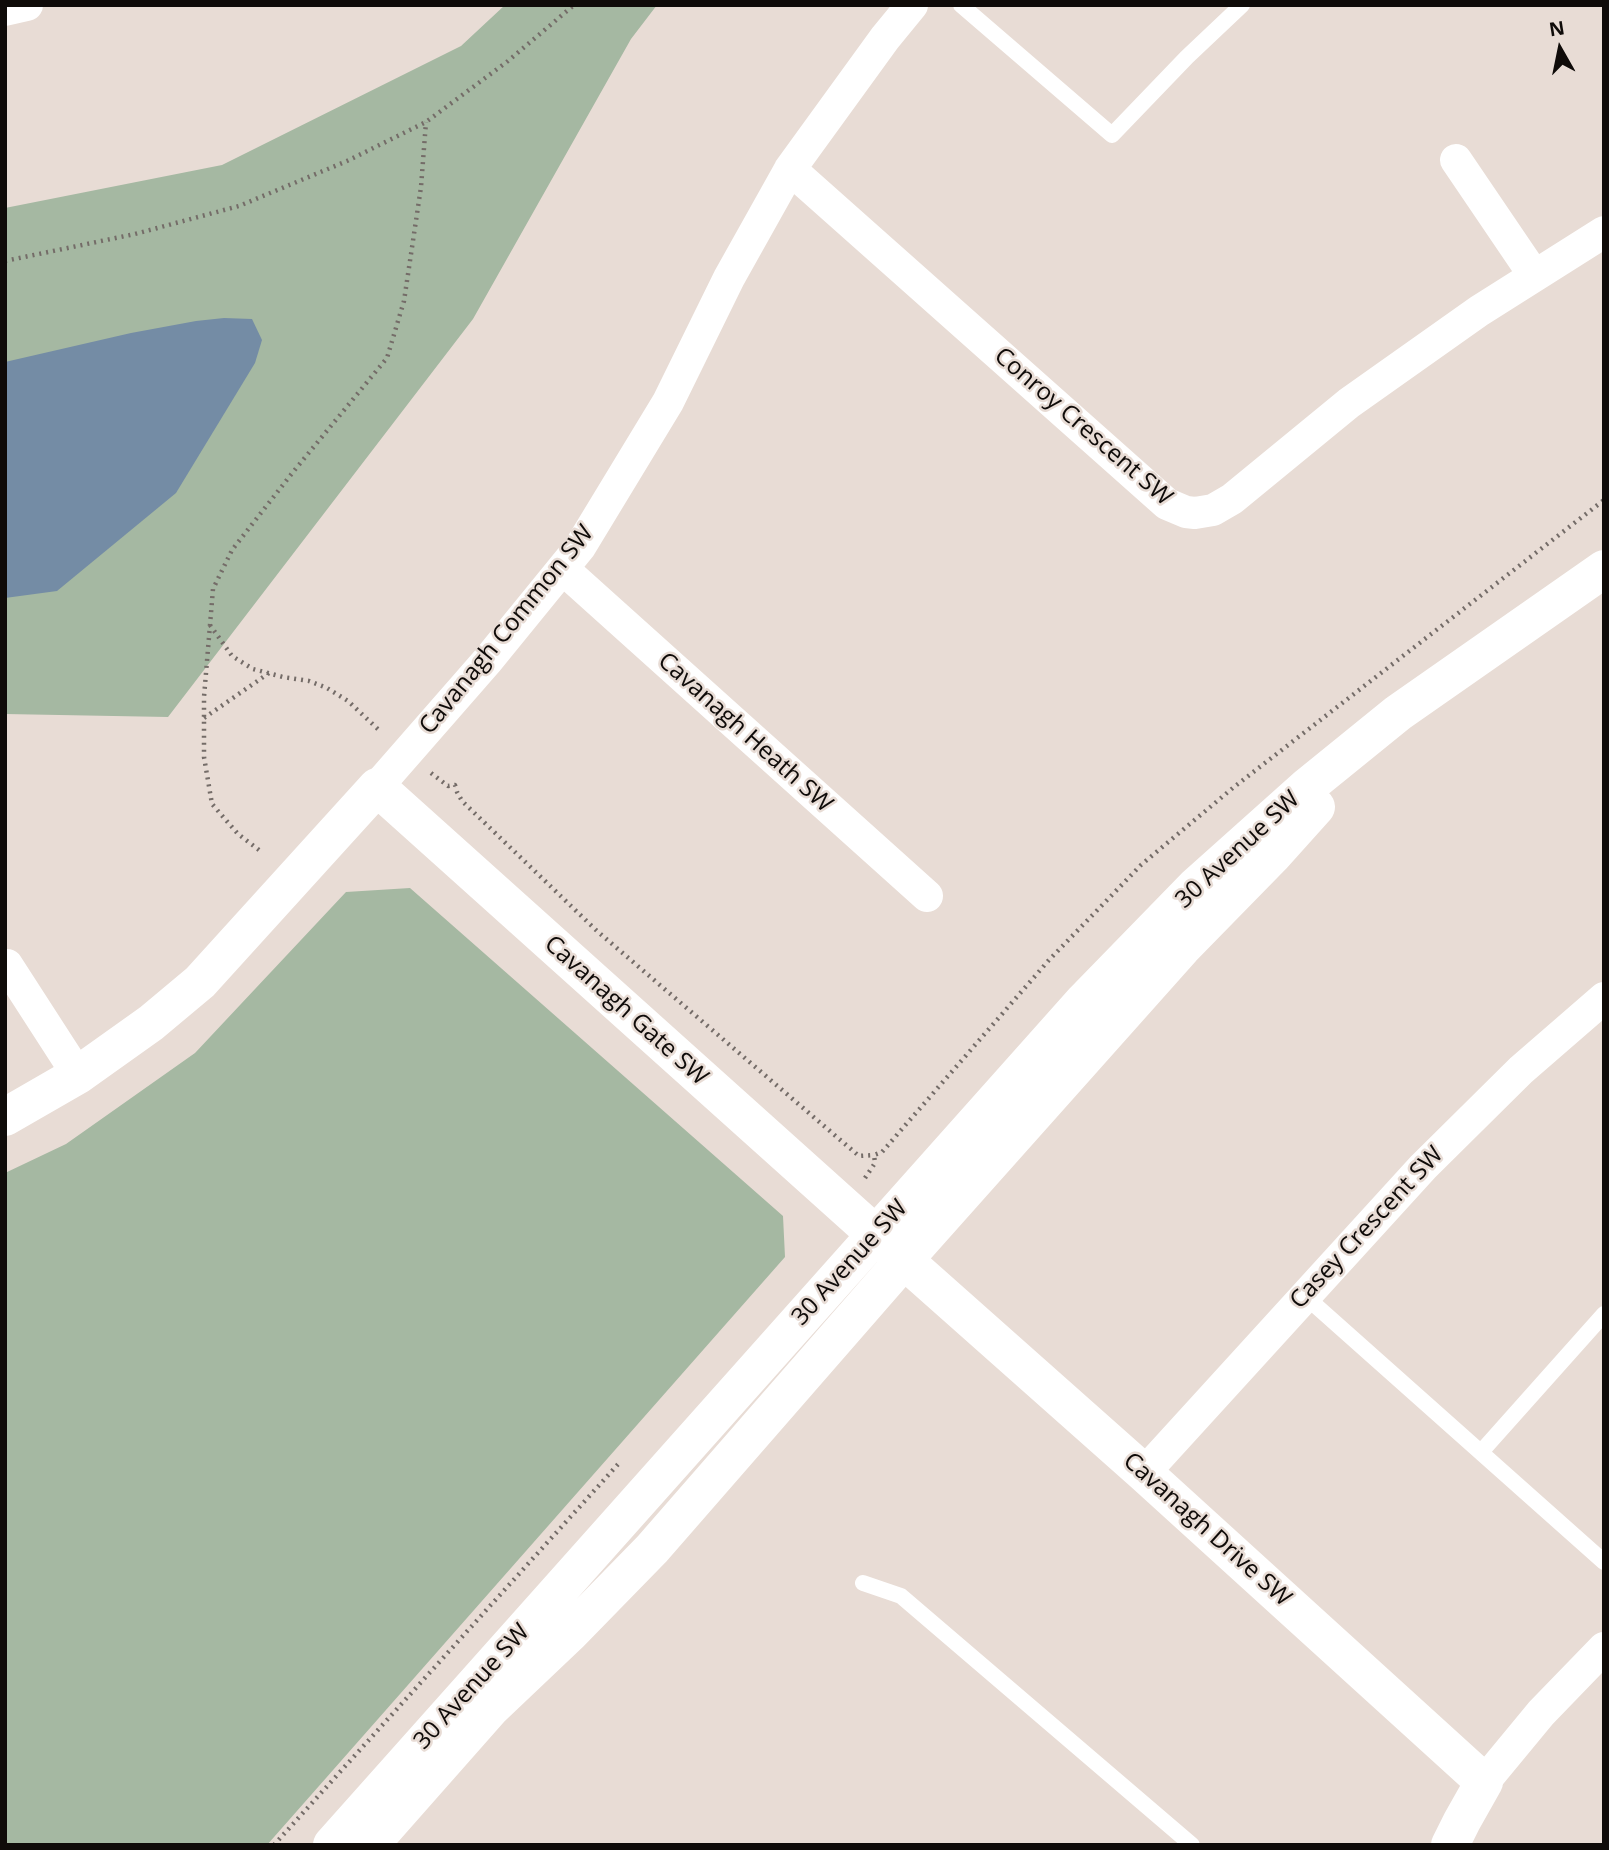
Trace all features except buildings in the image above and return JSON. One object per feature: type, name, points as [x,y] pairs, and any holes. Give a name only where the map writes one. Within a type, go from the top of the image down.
[{"type":"main road","name":"30 Avenue SW","points":[[332,1845],[1084,1001],[1195,887],[1308,786],[1398,713],[1604,569]]},
{"type":"main road","name":"30 Avenue SW","points":[[370,1845],[491,1708],[652,1549],[904,1260],[1182,948],[1272,856],[1398,713]]},
{"type":"main road","name":"Cavanagh Common SW","points":[[5,1117],[78,1075],[150,1023],[200,982],[377,787]]},
{"type":"main road","name":"Cavanagh Gate SW","points":[[377,787],[876,1234]]},
{"type":"main road","name":"Cavanagh Drive SW","points":[[876,1234],[1144,1473],[1484,1783]]},
{"type":"main road","points":[[1450,1845],[1484,1783]]},
{"type":"street","points":[[5,10],[27,5]]},
{"type":"street","name":"Cavanagh Common SW","points":[[377,787],[488,660],[580,547],[668,402],[729,278],[790,169],[877,48],[912,5]]},
{"type":"street","points":[[1456,160],[1534,275]]},
{"type":"street","name":"Conroy Crescent SW","points":[[790,169],[1167,504],[1195,513],[1213,510],[1232,499],[1349,403],[1479,310],[1604,232]]},
{"type":"street","name":"Cavanagh Heath SW","points":[[563,569],[927,896]]},
{"type":"street","points":[[7,965],[78,1075]]},
{"type":"street","name":"Casey Crescent SW","points":[[1144,1473],[1423,1167],[1521,1070],[1604,998]]},
{"type":"street","points":[[1484,1783],[1541,1713],[1604,1648]]},
{"type":"lane","points":[[961,5],[1112,135],[1187,57],[1242,5]]},
{"type":"lane","points":[[1305,1296],[1604,1562]]},
{"type":"lane","points":[[1481,1452],[1604,1314]]},
{"type":"lane","points":[[863,1583],[901,1596],[1192,1845]]},
{"type":"path","points":[[5,261],[135,234],[239,206],[347,161],[426,122],[508,61],[574,5]]},
{"type":"path","points":[[259,850],[238,834],[212,804],[204,757],[204,698],[214,589],[232,550],[387,358],[404,301],[421,187],[426,122]]},
{"type":"path","points":[[448,786],[455,785],[462,802],[629,958],[859,1156],[883,1152],[1049,960],[1141,865],[1234,787],[1604,500]]},
{"type":"path","points":[[210,625],[232,656],[253,669],[309,681],[327,688],[348,701],[379,731]]},
{"type":"path","points":[[204,718],[270,673]]},
{"type":"path","points":[[874,1154],[875,1163]]},
{"type":"path","points":[[274,1845],[630,1451]]},
{"type":"green space","points":[[505,5],[657,5],[631,39],[473,319],[168,717],[5,714],[5,208],[222,165],[461,46]]},
{"type":"green space","points":[[410,888],[783,1216],[785,1257],[267,1845],[5,1845],[5,1173],[66,1144],[195,1053],[346,892]]},
{"type":"water","points":[[224,318],[252,319],[262,340],[255,363],[176,493],[57,591],[5,598],[5,362],[131,333]]}]
